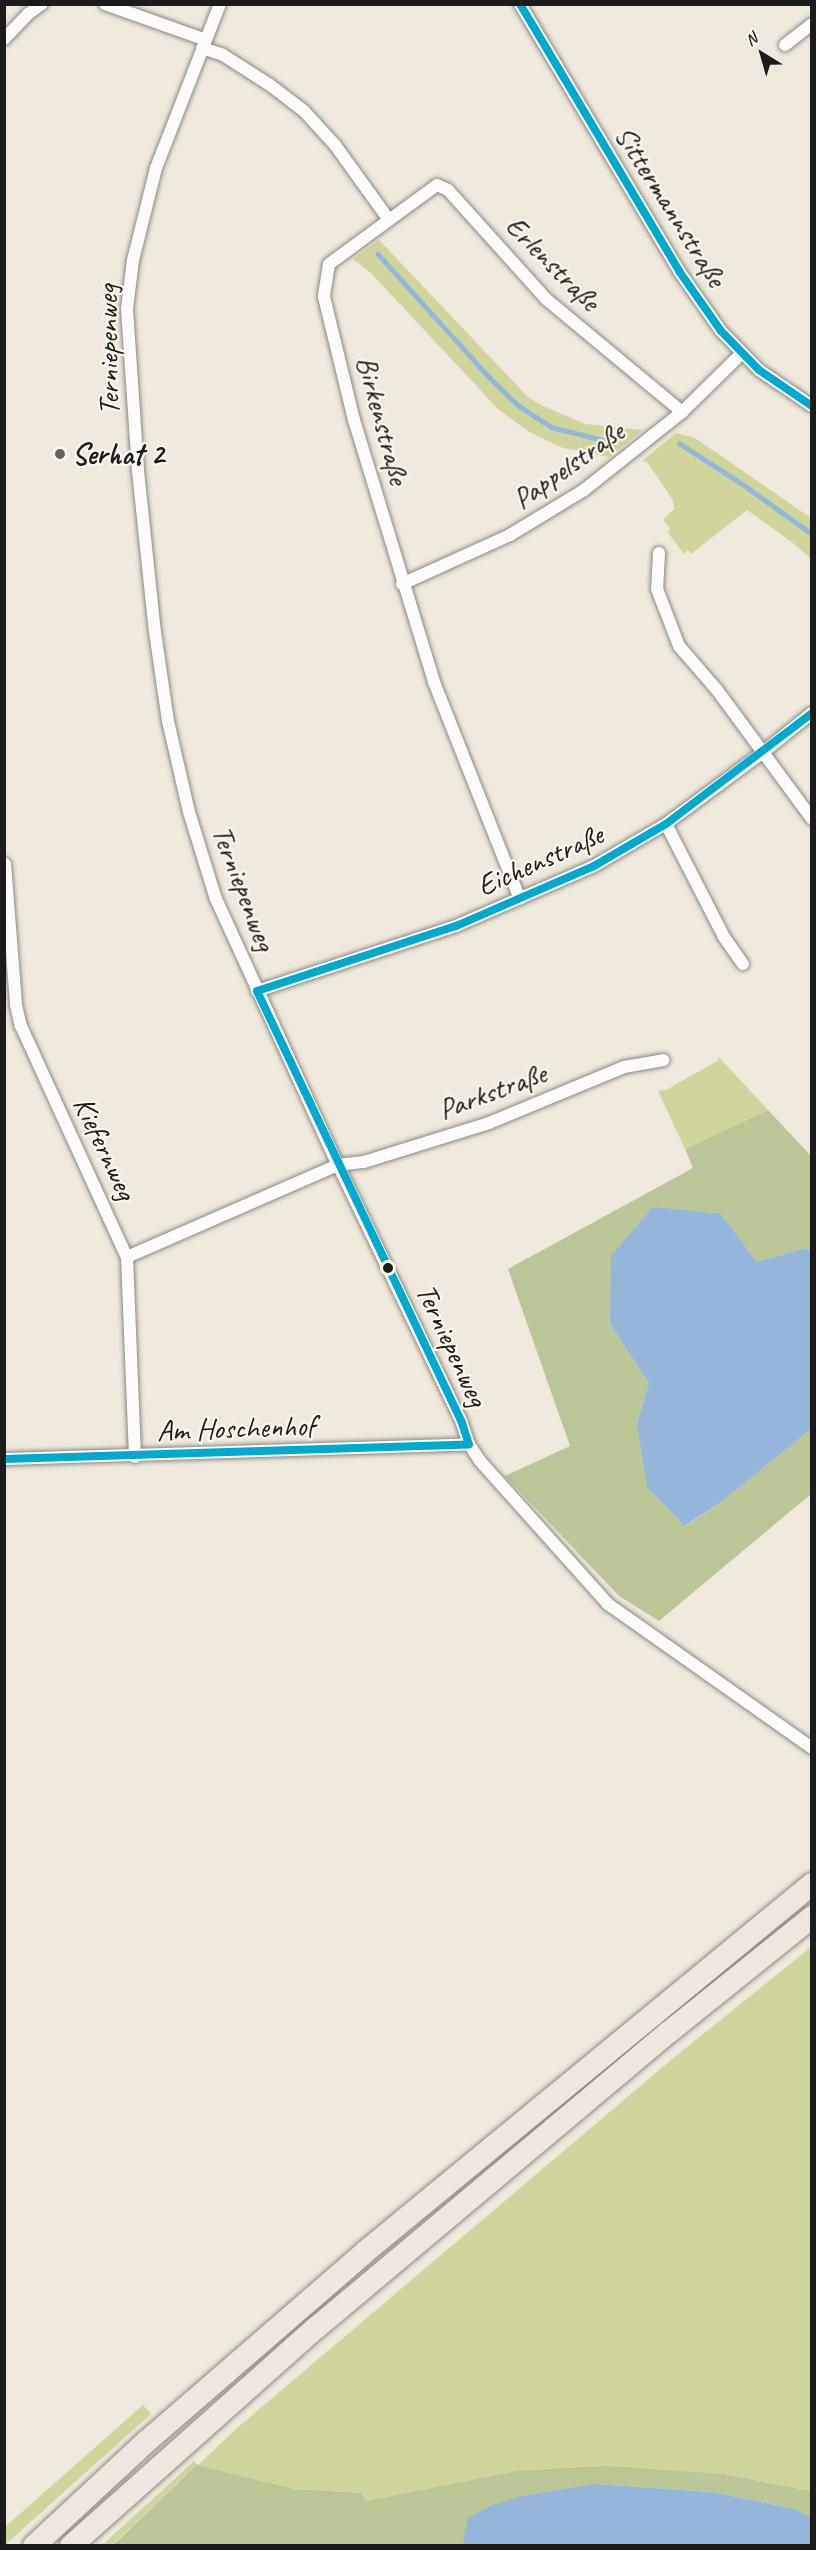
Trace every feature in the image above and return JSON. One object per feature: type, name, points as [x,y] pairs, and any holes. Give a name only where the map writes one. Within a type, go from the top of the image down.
[{"type":"highway","points":[[34,2546],[146,2442],[365,2252],[812,1884]]},
{"type":"highway","points":[[72,2546],[316,2328],[669,2032],[812,1917]]},
{"type":"street","points":[[4,39],[28,14],[42,4]]},
{"type":"street","points":[[105,4],[204,44],[270,85],[304,111],[335,145],[389,220]]},
{"type":"street","name":"Terniepenweg","points":[[220,4],[156,168],[133,260],[128,330],[155,632],[168,721],[189,812],[216,899],[338,1165],[462,1423],[469,1444],[504,1491],[608,1604],[812,1748]]},
{"type":"street","name":"Sittermannstraße","points":[[520,4],[679,271],[721,331],[741,354],[812,406]]},
{"type":"street","points":[[785,45],[812,24]]},
{"type":"street","name":"Erlenstraße","points":[[389,220],[437,185],[448,190],[546,299],[682,412]]},
{"type":"street","name":"Birkenstraße","points":[[389,220],[329,264],[324,297],[354,420],[402,584],[434,682],[520,899]]},
{"type":"street","name":"Pappelstraße","points":[[402,584],[510,535],[584,490],[682,412],[741,354]]},
{"type":"street","points":[[659,553],[657,589],[679,646],[717,690],[812,819]]},
{"type":"street","name":"Eichenstraße","points":[[257,991],[456,926],[594,866],[666,824],[812,713]]},
{"type":"street","points":[[666,824],[724,937],[743,964]]},
{"type":"street","name":"Kiefernweg","points":[[5,864],[16,1005],[21,1026],[127,1257],[135,1457]]},
{"type":"street","name":"Parkstraße","points":[[127,1257],[338,1165],[364,1162],[489,1123],[624,1067],[663,1060]]},
{"type":"street","name":"Am Hoschenhof","points":[[4,1459],[135,1457],[469,1444]]},
{"type":"green space","points":[[379,240],[528,397],[585,424],[643,430],[609,457],[563,448],[529,432],[498,409],[371,273],[353,259]]},
{"type":"green space","points":[[676,433],[695,438],[811,518],[811,559],[747,510],[691,554],[688,550],[684,554],[668,533],[670,528],[663,520],[674,509],[673,500],[647,462],[642,461]]},
{"type":"green space","points":[[718,1056],[768,1110],[685,1149],[658,1091],[666,1090],[719,1060]]},
{"type":"green space","points":[[768,1110],[811,1156],[811,1252],[805,1248],[757,1262],[721,1214],[610,1324],[649,1383],[637,1423],[686,1526],[724,1500],[811,1429],[811,1494],[659,1621],[619,1596],[505,1476],[570,1446],[508,1269],[693,1168],[685,1149]]},
{"type":"green space","points":[[811,1947],[811,2491],[725,2474],[515,2471],[366,2501],[360,2493],[295,2489],[197,2465],[112,2545],[101,2546],[194,2461],[198,2465],[237,2428],[671,2060]]},
{"type":"green space","points":[[143,2405],[151,2414],[5,2545],[5,2527]]},
{"type":"green space","points":[[197,2465],[295,2489],[361,2493],[366,2501],[515,2471],[606,2466],[724,2474],[811,2491],[811,2518],[795,2509],[712,2492],[596,2484],[463,2540],[465,2545],[112,2546]]},
{"type":"water","points":[[653,1207],[721,1214],[757,1262],[805,1248],[811,1252],[811,1429],[724,1500],[685,1526],[647,1487],[637,1423],[649,1383],[610,1324],[611,1256]]},
{"type":"water","points":[[596,2484],[712,2492],[795,2509],[811,2518],[811,2545],[465,2545],[463,2540],[468,2518],[490,2506],[522,2496]]},
{"type":"waterway","points":[[378,254],[490,378],[519,406],[551,427],[607,441]]},
{"type":"waterway","points":[[679,443],[744,485],[812,534]]},
{"type":"transit line","points":[[520,4],[679,271],[721,331],[759,370],[812,406]]},
{"type":"transit line","points":[[257,991],[456,926],[594,866],[666,824],[812,713]]},
{"type":"transit line","points":[[257,991],[462,1423],[469,1444]]},
{"type":"transit line","points":[[4,1459],[469,1444]]},
{"type":"place","name":"Serhat 2","points":[[60,454]]}]
